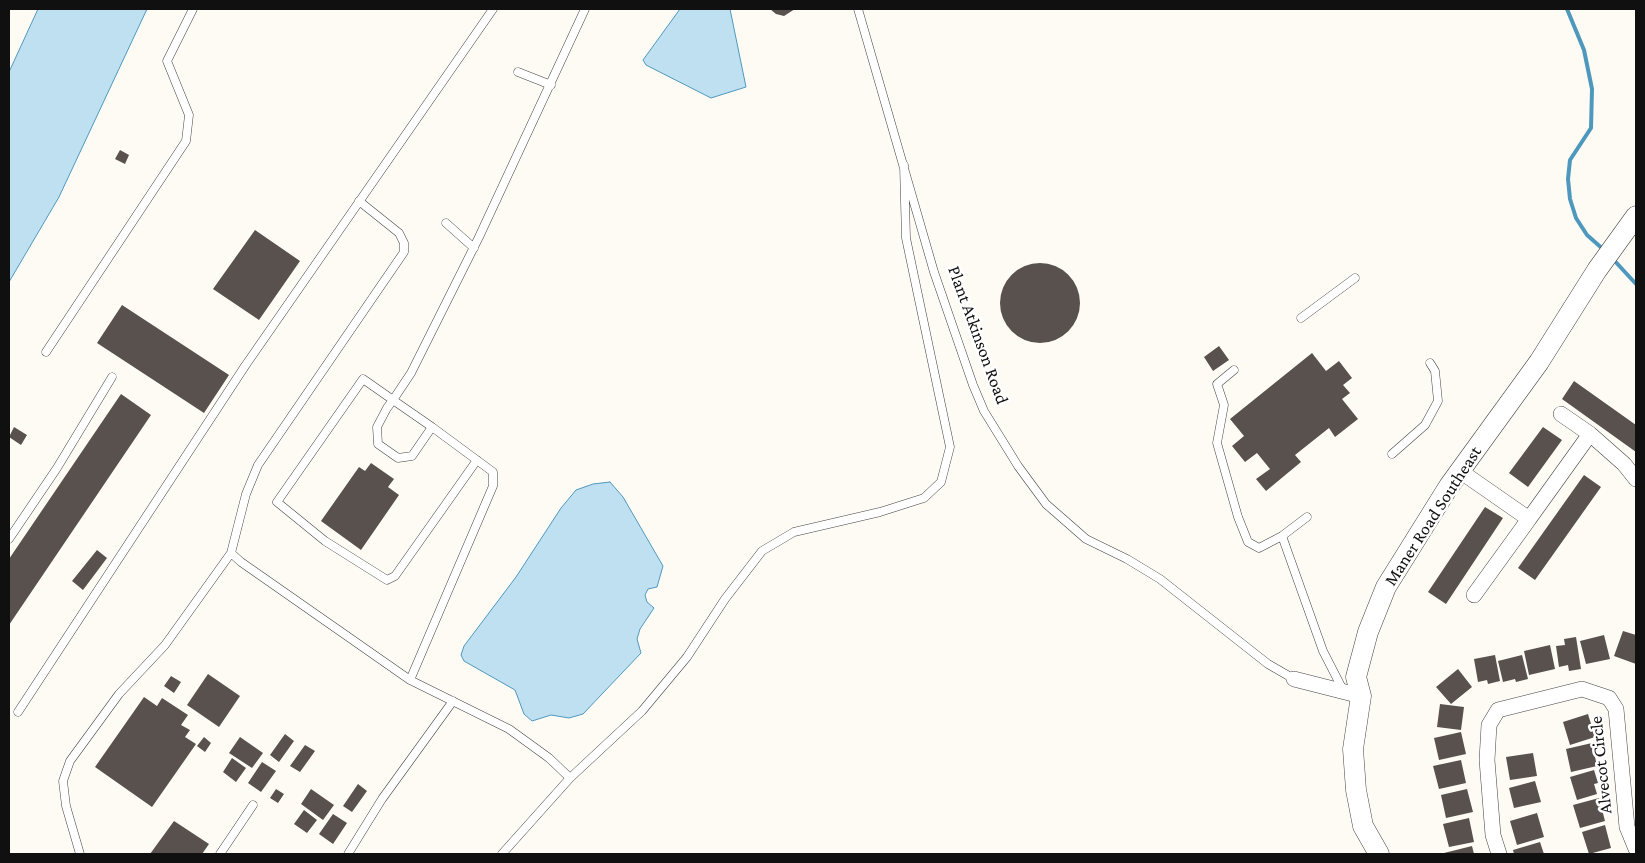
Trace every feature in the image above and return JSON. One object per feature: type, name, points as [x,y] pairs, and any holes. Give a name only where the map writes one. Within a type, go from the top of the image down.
[{"type":"street","name":"Maner Road Southeast","points":[[1379,854],[1363,826],[1356,790],[1352,749],[1352,694],[1368,632],[1386,587],[1422,526],[1539,362],[1597,270],[1634,218]]},
{"type":"street","points":[[1562,414],[1590,434],[1624,464],[1636,479]]},
{"type":"street","points":[[1474,595],[1590,434]]},
{"type":"street","points":[[1460,471],[1529,519]]},
{"type":"street","name":"Plant Atkinson Road","points":[[1294,679],[1352,694]]},
{"type":"street","name":"Alvecot Circle","points":[[1499,854],[1493,835],[1487,760],[1488,725],[1498,710],[1582,689],[1609,698],[1616,709],[1627,827],[1636,850]]},
{"type":"lane","points":[[46,352],[186,141],[189,114],[167,61],[194,9]]},
{"type":"lane","points":[[18,712],[244,366],[493,9]]},
{"type":"lane","points":[[432,427],[412,456],[398,458],[378,444],[377,427],[412,373],[474,248],[585,9]]},
{"type":"lane","name":"Plant Atkinson Road","points":[[858,9],[934,272],[973,385],[1000,438],[1046,504],[1086,539],[1127,559],[1160,579],[1268,664],[1294,679]]},
{"type":"lane","points":[[518,72],[551,85]]},
{"type":"lane","points":[[502,854],[570,778],[642,710],[655,695],[687,657],[725,599],[762,551],[794,532],[880,512],[924,498],[941,482],[950,447],[906,238],[904,165]]},
{"type":"lane","points":[[80,854],[66,806],[63,781],[70,761],[119,694],[164,645],[231,553],[246,494],[258,465],[404,252],[404,243],[399,233],[359,202]]},
{"type":"lane","points":[[446,223],[474,248]]},
{"type":"lane","points":[[1301,318],[1355,278]]},
{"type":"lane","points":[[1392,454],[1424,425],[1438,401],[1435,371],[1430,363]]},
{"type":"lane","points":[[1234,370],[1217,384],[1224,405],[1217,443],[1238,517],[1248,542],[1259,548],[1282,536],[1307,518]]},
{"type":"lane","points":[[9,540],[112,377]]},
{"type":"lane","points":[[410,680],[493,486],[493,472],[477,460],[432,427],[363,379],[278,502],[325,541],[387,580],[395,576],[477,460]]},
{"type":"lane","points":[[1282,536],[1323,651],[1352,694]]},
{"type":"lane","points":[[231,553],[241,562],[410,680],[509,729],[549,758],[570,778]]},
{"type":"lane","points":[[348,854],[382,799],[453,701]]},
{"type":"lane","points":[[220,854],[254,805]]},
{"type":"water","points":[[38,9],[147,9],[59,197],[9,282],[9,72]]},
{"type":"water","points":[[680,9],[730,9],[746,87],[711,98],[646,65],[643,60]]},
{"type":"water","points":[[610,482],[623,497],[663,566],[657,587],[648,589],[645,595],[647,602],[654,608],[640,629],[637,639],[641,653],[583,714],[569,718],[551,715],[532,721],[524,714],[515,690],[464,661],[461,655],[464,646],[516,577],[561,508],[576,490],[593,484]]},
{"type":"building","points":[[770,9],[795,9],[784,16],[776,14]]},
{"type":"building","points":[[120,150],[129,155],[125,164],[115,159]]},
{"type":"building","points":[[255,230],[300,261],[259,320],[213,289]]},
{"type":"building","points":[[1032,263],[1048,263],[1062,270],[1073,281],[1080,295],[1080,311],[1077,318],[1062,336],[1048,343],[1032,343],[1018,336],[1007,325],[1000,311],[1000,295],[1007,281],[1018,270]]},
{"type":"building","points":[[122,305],[229,375],[204,413],[97,343]]},
{"type":"building","points":[[1219,346],[1229,360],[1213,371],[1204,357]]},
{"type":"building","points":[[1312,353],[1326,371],[1339,361],[1352,378],[1343,385],[1350,393],[1342,399],[1358,419],[1335,437],[1329,428],[1295,455],[1301,462],[1266,491],[1256,479],[1270,469],[1257,453],[1245,462],[1232,446],[1244,436],[1230,419]]},
{"type":"building","points":[[1574,381],[1636,425],[1636,452],[1562,399]]},
{"type":"building","points":[[121,394],[151,415],[9,625],[9,559]]},
{"type":"building","points":[[14,427],[27,435],[21,445],[9,437]]},
{"type":"building","points":[[1543,427],[1562,440],[1528,487],[1509,473]]},
{"type":"building","points":[[371,463],[394,479],[388,487],[399,495],[361,550],[321,521],[359,467],[365,471]]},
{"type":"building","points":[[1584,475],[1601,487],[1535,580],[1518,568]]},
{"type":"building","points":[[1485,507],[1503,518],[1446,604],[1428,592]]},
{"type":"building","points":[[97,550],[107,558],[83,590],[72,581]]},
{"type":"building","points":[[1623,631],[1636,635],[1636,664],[1614,656]]},
{"type":"building","points":[[1604,635],[1610,659],[1586,664],[1580,641]]},
{"type":"building","points":[[1576,637],[1581,669],[1569,671],[1568,665],[1559,667],[1556,646],[1565,645],[1564,639]]},
{"type":"building","points":[[1550,645],[1555,669],[1529,675],[1524,651]]},
{"type":"building","points":[[1495,655],[1500,681],[1488,684],[1487,680],[1478,682],[1474,659]]},
{"type":"building","points":[[1522,655],[1528,679],[1516,682],[1515,679],[1503,682],[1498,661]]},
{"type":"building","points":[[1458,669],[1472,687],[1451,704],[1436,687]]},
{"type":"building","points":[[208,674],[240,696],[219,727],[187,705]]},
{"type":"building","points":[[171,676],[181,682],[174,693],[164,686]]},
{"type":"building","points":[[144,697],[157,706],[162,698],[188,715],[181,725],[190,730],[185,737],[196,744],[152,807],[95,767]]},
{"type":"building","points":[[1440,704],[1464,707],[1461,730],[1437,727]]},
{"type":"building","points":[[1588,714],[1595,737],[1570,745],[1563,722]]},
{"type":"building","points":[[1461,732],[1466,754],[1439,760],[1434,738]]},
{"type":"building","points":[[285,734],[294,741],[279,762],[270,755]]},
{"type":"building","points":[[204,737],[211,743],[205,752],[197,746]]},
{"type":"building","points":[[240,737],[263,753],[252,768],[229,753]]},
{"type":"building","points":[[1592,743],[1597,766],[1571,772],[1566,749]]},
{"type":"building","points":[[305,745],[315,751],[300,772],[290,766]]},
{"type":"building","points":[[1533,753],[1537,776],[1510,780],[1506,757]]},
{"type":"building","points":[[232,758],[246,768],[236,782],[223,772]]},
{"type":"building","points":[[1461,760],[1466,783],[1439,789],[1433,766]]},
{"type":"building","points":[[262,762],[276,771],[261,792],[248,783]]},
{"type":"building","points":[[1594,770],[1598,783],[1594,784],[1597,794],[1577,800],[1570,777]]},
{"type":"building","points":[[1535,781],[1541,802],[1514,808],[1509,788]]},
{"type":"building","points":[[358,784],[367,791],[352,812],[343,806]]},
{"type":"building","points":[[276,789],[284,794],[278,803],[270,798]]},
{"type":"building","points":[[311,789],[334,805],[323,820],[301,804]]},
{"type":"building","points":[[1467,789],[1473,812],[1446,818],[1441,795]]},
{"type":"building","points":[[1599,798],[1605,821],[1580,828],[1573,805]]},
{"type":"building","points":[[304,810],[317,820],[307,833],[294,824]]},
{"type":"building","points":[[1537,813],[1544,837],[1517,845],[1510,821]]},
{"type":"building","points":[[333,814],[347,823],[333,844],[319,834]]},
{"type":"building","points":[[1469,818],[1474,842],[1449,847],[1443,824]]},
{"type":"building","points":[[174,821],[209,844],[202,854],[150,854]]},
{"type":"building","points":[[1605,825],[1611,848],[1589,854],[1582,832]]},
{"type":"building","points":[[1540,842],[1544,854],[1514,854],[1513,850]]},
{"type":"building","points":[[1472,846],[1474,854],[1444,854],[1444,853]]},
{"type":"waterway","points":[[1567,9],[1584,50],[1592,89],[1591,128],[1570,160],[1568,179],[1570,199],[1576,218],[1587,235],[1604,250]]},
{"type":"waterway","points":[[1612,258],[1636,284]]}]
